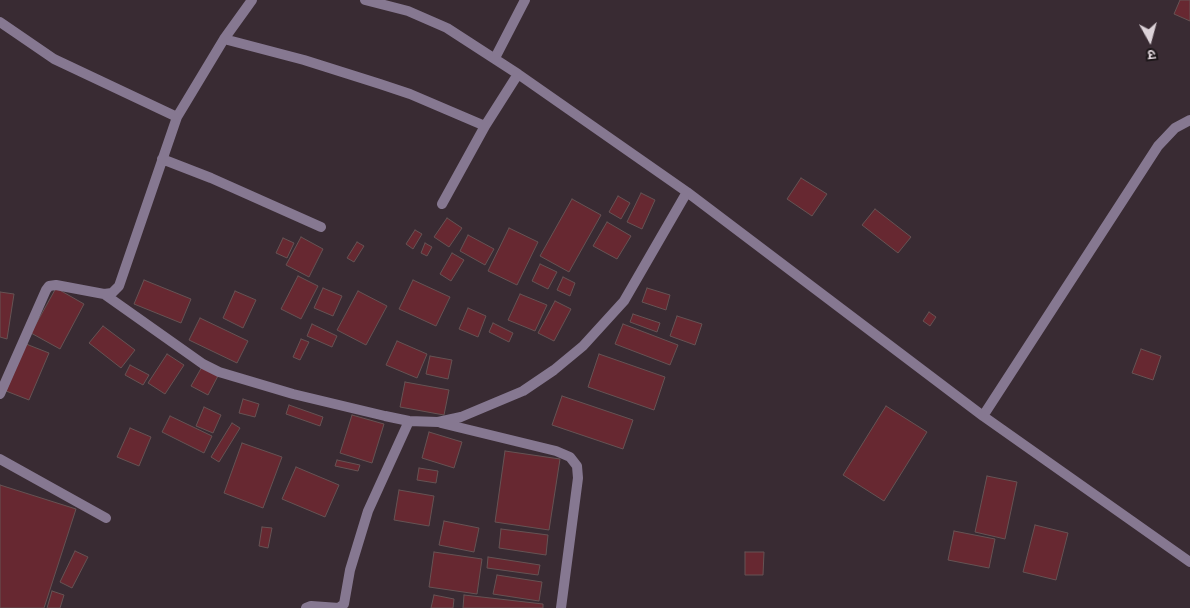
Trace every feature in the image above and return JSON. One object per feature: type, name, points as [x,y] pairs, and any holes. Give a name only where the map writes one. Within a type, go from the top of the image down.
[{"type":"street","points":[[104,294],[112,292],[119,286],[177,117],[224,39],[252,0]]},
{"type":"street","points":[[365,0],[408,11],[447,28],[495,58],[687,192],[983,416],[1190,562]]},
{"type":"street","points":[[495,58],[525,0]]},
{"type":"street","points":[[0,22],[54,59],[177,117]]},
{"type":"street","points":[[224,39],[304,60],[380,84],[410,94],[485,126]]},
{"type":"street","points":[[442,204],[485,126],[518,74]]},
{"type":"street","points":[[983,416],[1158,146],[1175,128],[1190,120]]},
{"type":"street","points":[[162,160],[211,178],[322,227]]},
{"type":"street","points":[[0,394],[46,290],[49,286],[56,285],[104,294],[203,364],[219,372],[293,394],[409,421],[438,422],[461,418],[523,390],[554,370],[583,346],[624,301],[687,192]]},
{"type":"street","points":[[306,608],[311,606],[339,608],[344,604],[350,570],[368,511],[409,421]]},
{"type":"street","points":[[438,422],[556,452],[570,457],[577,466],[578,478],[561,608]]},
{"type":"street","points":[[0,459],[106,518]]},
{"type":"building","points":[[1180,0],[1190,0],[1190,21],[1174,14]]},
{"type":"building","points":[[801,178],[827,194],[812,216],[787,199]]},
{"type":"building","points":[[641,193],[655,200],[642,229],[627,222]]},
{"type":"building","points":[[618,196],[630,203],[621,219],[609,212]]},
{"type":"building","points":[[572,199],[601,215],[569,272],[540,256]]},
{"type":"building","points":[[875,209],[911,237],[898,253],[862,225]]},
{"type":"building","points":[[447,218],[462,228],[449,247],[434,237]]},
{"type":"building","points":[[607,222],[631,236],[617,259],[593,246]]},
{"type":"building","points":[[509,228],[538,242],[517,285],[488,271]]},
{"type":"building","points":[[415,230],[422,234],[413,249],[406,244]]},
{"type":"building","points":[[468,235],[494,249],[485,265],[460,251]]},
{"type":"building","points":[[301,237],[323,249],[309,277],[286,265]]},
{"type":"building","points":[[283,238],[294,243],[287,258],[276,253]]},
{"type":"building","points":[[357,242],[364,246],[354,262],[347,258]]},
{"type":"building","points":[[425,243],[432,247],[427,256],[421,253]]},
{"type":"building","points":[[452,253],[464,260],[451,281],[440,274]]},
{"type":"building","points":[[540,264],[557,272],[548,289],[532,281]]},
{"type":"building","points":[[298,276],[318,286],[301,319],[281,309]]},
{"type":"building","points":[[563,277],[575,283],[570,296],[557,290]]},
{"type":"building","points":[[144,280],[191,299],[181,323],[134,304]]},
{"type":"building","points":[[413,280],[450,297],[436,326],[399,309]]},
{"type":"building","points":[[56,288],[84,304],[60,349],[31,333]]},
{"type":"building","points":[[323,288],[342,296],[333,316],[314,308]]},
{"type":"building","points":[[647,288],[670,295],[666,310],[642,302]]},
{"type":"building","points":[[235,291],[256,300],[243,328],[223,318]]},
{"type":"building","points":[[358,291],[387,306],[366,345],[337,330]]},
{"type":"building","points":[[0,292],[14,294],[7,339],[0,337]]},
{"type":"building","points":[[520,294],[547,305],[535,331],[508,320]]},
{"type":"building","points":[[555,301],[571,309],[554,341],[538,333]]},
{"type":"building","points":[[468,308],[486,316],[478,337],[459,329]]},
{"type":"building","points":[[929,312],[936,317],[930,326],[923,321]]},
{"type":"building","points":[[633,314],[660,323],[657,332],[630,322]]},
{"type":"building","points":[[677,316],[702,324],[695,345],[670,336]]},
{"type":"building","points":[[200,318],[248,341],[237,363],[189,340]]},
{"type":"building","points":[[493,323],[513,333],[509,342],[489,332]]},
{"type":"building","points":[[312,324],[337,336],[332,347],[307,336]]},
{"type":"building","points":[[623,324],[678,345],[670,365],[615,344]]},
{"type":"building","points":[[103,326],[135,350],[121,368],[89,343]]},
{"type":"building","points":[[301,339],[309,342],[300,360],[293,357]]},
{"type":"building","points":[[397,341],[427,354],[417,378],[386,365]]},
{"type":"building","points":[[26,344],[49,353],[29,400],[6,391]]},
{"type":"building","points":[[1141,349],[1161,356],[1153,380],[1132,373]]},
{"type":"building","points":[[167,354],[184,365],[165,394],[148,383]]},
{"type":"building","points":[[599,354],[665,377],[654,410],[588,387]]},
{"type":"building","points":[[430,356],[452,360],[448,379],[426,374]]},
{"type":"building","points":[[130,365],[149,375],[143,385],[125,375]]},
{"type":"building","points":[[203,365],[219,374],[208,395],[191,386]]},
{"type":"building","points":[[405,382],[449,390],[444,415],[400,407]]},
{"type":"building","points":[[562,396],[633,420],[623,449],[552,425]]},
{"type":"building","points":[[243,399],[259,404],[255,417],[239,413]]},
{"type":"building","points":[[289,405],[323,417],[320,426],[286,414]]},
{"type":"building","points":[[886,406],[927,432],[884,501],[843,475]]},
{"type":"building","points":[[204,407],[221,415],[213,433],[196,426]]},
{"type":"building","points":[[352,415],[384,424],[372,463],[340,453]]},
{"type":"building","points":[[170,416],[212,436],[204,453],[162,432]]},
{"type":"building","points":[[232,423],[240,428],[219,462],[211,457]]},
{"type":"building","points":[[130,428],[151,437],[139,466],[117,457]]},
{"type":"building","points":[[429,432],[462,442],[454,468],[422,458]]},
{"type":"building","points":[[242,443],[282,457],[263,508],[224,493]]},
{"type":"building","points":[[505,451],[560,459],[549,530],[495,522]]},
{"type":"building","points":[[337,460],[360,465],[358,471],[335,466]]},
{"type":"building","points":[[296,467],[339,485],[325,517],[282,499]]},
{"type":"building","points":[[419,468],[438,471],[436,483],[417,480]]},
{"type":"building","points":[[987,476],[1017,482],[1005,539],[975,532]]},
{"type":"building","points":[[0,485],[76,509],[44,608],[0,608]]},
{"type":"building","points":[[399,490],[434,496],[429,526],[394,520]]},
{"type":"building","points":[[444,521],[479,528],[474,552],[439,545]]},
{"type":"building","points":[[1035,525],[1068,533],[1056,580],[1023,572]]},
{"type":"building","points":[[262,527],[272,528],[268,548],[259,546]]},
{"type":"building","points":[[501,529],[548,535],[546,555],[499,548]]},
{"type":"building","points":[[954,531],[995,539],[989,568],[948,560]]},
{"type":"building","points":[[75,551],[88,557],[72,588],[60,582]]},
{"type":"building","points":[[434,552],[482,559],[477,594],[429,587]]},
{"type":"building","points":[[745,552],[764,552],[763,575],[745,575]]},
{"type":"building","points":[[488,557],[540,565],[538,575],[487,568]]},
{"type":"building","points":[[497,575],[542,582],[539,601],[493,594]]},
{"type":"building","points":[[52,591],[64,595],[60,608],[47,608]]},
{"type":"building","points":[[434,595],[454,599],[453,608],[431,608]]},
{"type":"building","points":[[464,595],[543,604],[543,608],[463,608]]}]
